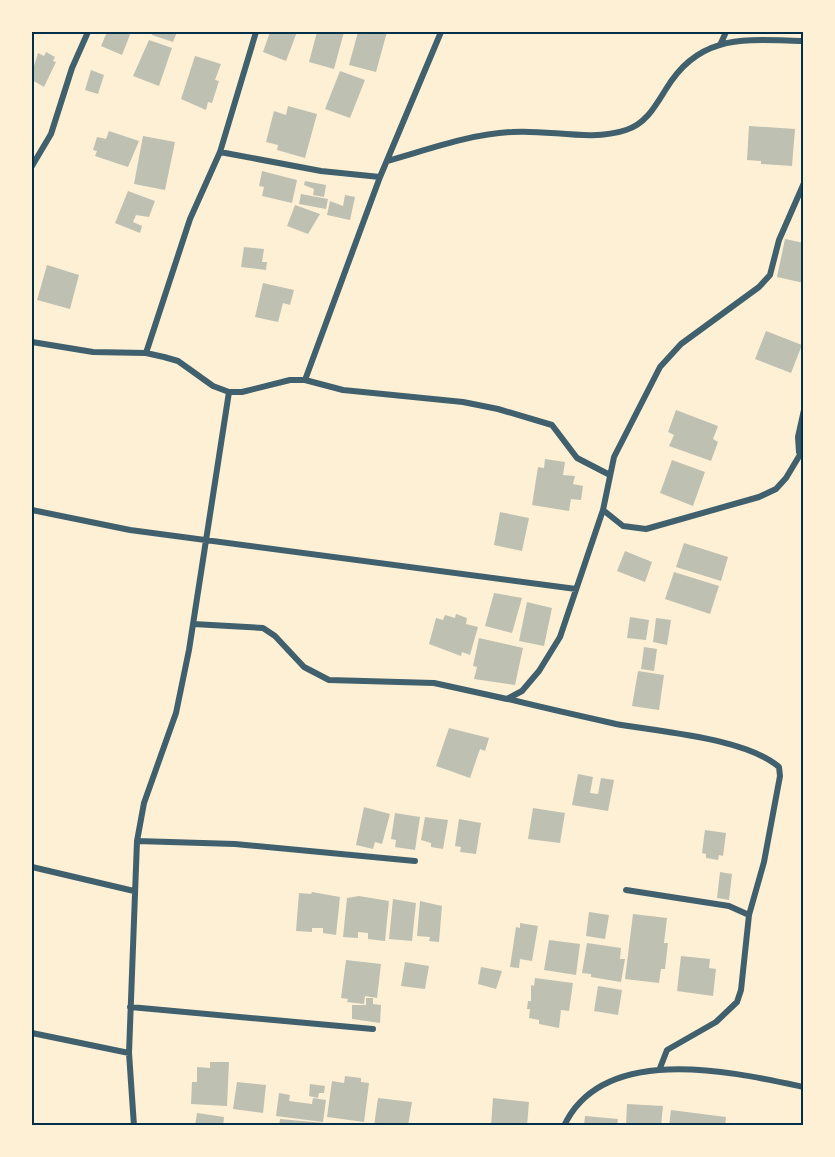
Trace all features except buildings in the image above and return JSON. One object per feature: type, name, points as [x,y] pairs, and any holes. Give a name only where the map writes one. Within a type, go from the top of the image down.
[{"type":"street","points":[[32,166],[51,134],[72,68],[88,32]]},
{"type":"street","points":[[146,353],[190,219],[220,152],[256,32]]},
{"type":"street","points":[[306,380],[380,177],[441,32]]},
{"type":"street","points":[[721,43],[726,32]]},
{"type":"street","points":[[387,161],[461,141],[511,132],[603,134],[627,130],[643,122],[683,66],[699,54],[721,43],[740,39],[804,41]]},
{"type":"street","points":[[220,152],[321,171],[380,177]]},
{"type":"street","points":[[507,699],[522,691],[539,672],[560,637],[603,510],[608,474],[614,457],[660,367],[681,344],[759,287],[770,275],[779,240],[804,183]]},
{"type":"street","points":[[32,342],[93,352],[146,353],[178,362],[213,386],[229,392],[242,392],[290,380],[306,380],[343,390],[463,402],[538,419],[552,424],[577,458],[608,474]]},
{"type":"street","points":[[134,1125],[129,1053],[137,841],[144,803],[176,713],[193,624],[229,392]]},
{"type":"street","points":[[603,510],[623,526],[635,529],[691,518],[759,497],[776,489],[786,478],[801,450],[798,437],[804,411]]},
{"type":"street","points":[[32,510],[130,530],[576,589]]},
{"type":"street","points":[[193,624],[251,625],[263,628],[275,636],[304,667],[329,680],[434,683],[615,723],[724,743],[770,759],[779,767],[780,776],[764,862],[749,915],[741,990],[737,1002],[716,1022],[667,1050],[660,1068]]},
{"type":"street","points":[[137,841],[236,844],[415,861]]},
{"type":"street","points":[[32,867],[134,891]]},
{"type":"street","points":[[626,890],[729,906],[749,915]]},
{"type":"street","points":[[130,1007],[373,1029]]},
{"type":"street","points":[[32,1033],[129,1053]]},
{"type":"street","points":[[564,1125],[570,1114],[590,1093],[609,1081],[632,1072],[660,1068],[771,1080],[804,1087]]}]
